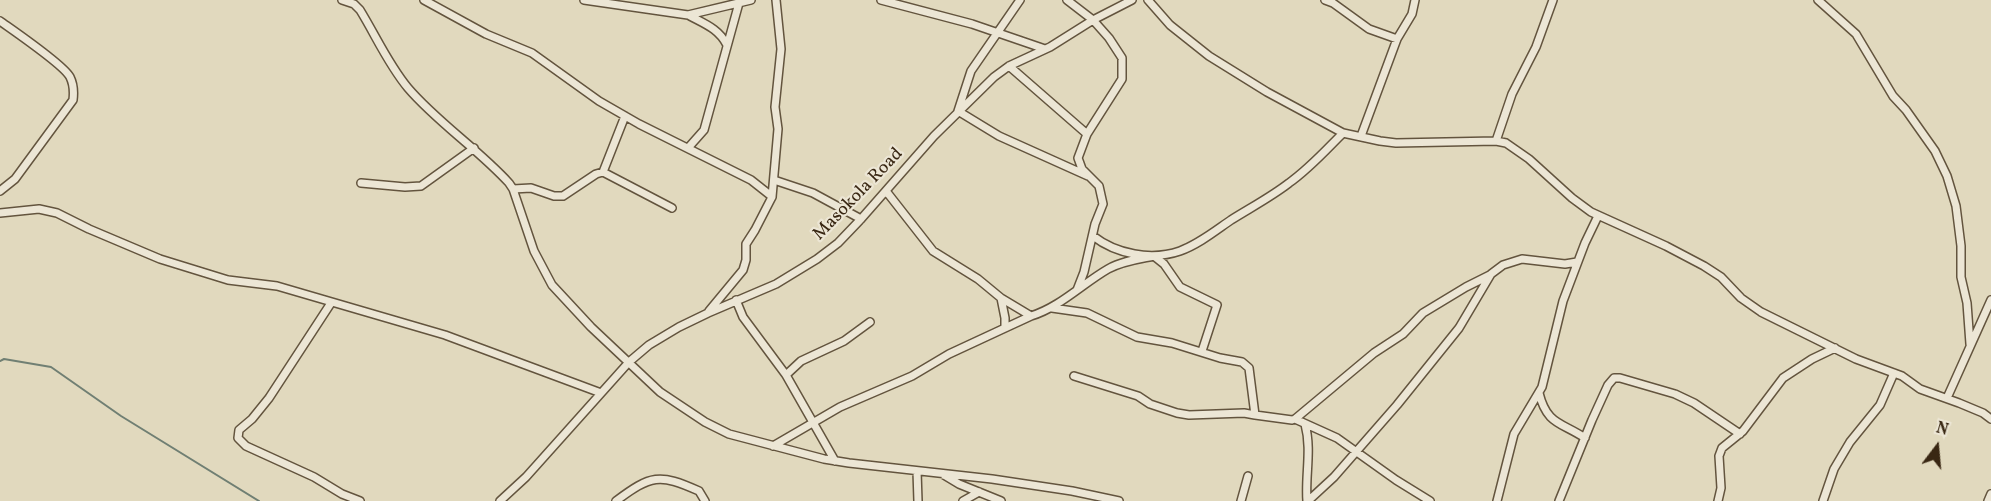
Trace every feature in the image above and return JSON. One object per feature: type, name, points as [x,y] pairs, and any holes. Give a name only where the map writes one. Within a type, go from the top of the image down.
[{"type":"street","points":[[342,0],[355,2],[392,67],[409,90],[474,148],[513,189],[534,251],[547,279],[591,327],[660,392],[705,422],[729,434],[835,461],[939,472],[1072,491],[1119,501]]},
{"type":"street","points":[[424,0],[486,34],[532,53],[598,101],[751,180],[772,197]]},
{"type":"street","points":[[584,0],[688,15],[718,32],[723,36],[727,45]]},
{"type":"street","points":[[688,15],[751,0]]},
{"type":"street","points":[[708,313],[743,270],[746,260],[746,244],[772,197],[778,129],[775,107],[781,49],[776,0]]},
{"type":"street","points":[[881,0],[903,4],[1045,49]]},
{"type":"street","points":[[1020,0],[971,71],[958,111],[999,136],[1089,176]]},
{"type":"street","points":[[1067,0],[1093,20],[1116,48],[1122,58],[1123,74],[1080,147],[1078,158],[1082,169],[1099,186],[1103,204],[1077,290]]},
{"type":"street","name":"Masokola Road","points":[[500,501],[526,477],[629,362],[664,335],[736,300],[776,284],[796,273],[838,243],[958,111],[994,77],[1009,66],[1045,49],[1132,0]]},
{"type":"street","points":[[1148,0],[1170,25],[1209,57],[1267,92],[1343,133],[1396,143],[1496,141],[1506,143],[1529,159],[1572,198],[1598,216],[1666,246],[1704,266],[1721,277],[1742,298],[1761,312],[1856,359],[1907,379],[1920,389],[1983,413],[1991,419]]},
{"type":"street","points":[[1325,0],[1369,28],[1397,39]]},
{"type":"street","points":[[1360,136],[1397,39],[1412,14],[1415,0]]},
{"type":"street","points":[[1496,141],[1512,94],[1536,47],[1553,0]]},
{"type":"street","points":[[1818,0],[1856,34],[1893,96],[1906,110],[1935,151],[1947,176],[1956,206],[1961,277],[1967,303],[1970,344]]},
{"type":"street","points":[[688,148],[704,130],[739,3]]},
{"type":"street","points":[[0,21],[66,72],[73,85],[74,93],[73,100],[15,179],[0,191]]},
{"type":"street","points":[[1009,66],[1087,134]]},
{"type":"street","points":[[603,172],[625,116]]},
{"type":"street","points":[[773,446],[840,407],[906,379],[949,354],[1052,308],[1116,266],[1178,252],[1206,238],[1291,182],[1343,133]]},
{"type":"street","points":[[361,183],[421,186],[474,148]]},
{"type":"street","points":[[513,189],[531,188],[563,196],[596,174],[603,172],[672,208]]},
{"type":"street","points":[[774,180],[813,193],[861,219]]},
{"type":"street","points":[[886,191],[933,251],[1031,316]]},
{"type":"street","points":[[0,213],[39,209],[57,213],[160,259],[228,280],[277,286],[445,335],[602,393]]},
{"type":"street","points":[[1497,501],[1514,434],[1539,393],[1557,322],[1577,262],[1598,216]]},
{"type":"street","points":[[1092,236],[1117,250],[1154,256],[1164,264],[1180,287],[1216,305],[1203,351]]},
{"type":"street","points":[[1295,419],[1374,353],[1403,334],[1423,313],[1503,265],[1522,259],[1560,264],[1577,262]]},
{"type":"street","points":[[1560,264],[1572,277]]},
{"type":"street","points":[[1308,501],[1357,452],[1394,410],[1459,328],[1491,274]]},
{"type":"street","points":[[1001,298],[1005,328]]},
{"type":"street","points":[[736,300],[743,317],[786,375],[835,461]]},
{"type":"street","points":[[1947,398],[1991,300]]},
{"type":"street","points":[[331,303],[268,398],[252,419],[239,430],[238,438],[246,446],[315,477],[342,494],[360,501]]},
{"type":"street","points":[[1052,308],[1087,313],[1137,337],[1172,343],[1220,358],[1242,362],[1249,368],[1255,415]]},
{"type":"street","points":[[786,375],[801,361],[844,341],[870,322]]},
{"type":"street","points":[[1718,501],[1721,488],[1720,452],[1726,443],[1740,434],[1783,378],[1812,359],[1835,348]]},
{"type":"street","points":[[1823,501],[1833,468],[1850,442],[1880,405],[1894,373]]},
{"type":"street","points":[[1074,376],[1138,396],[1150,404],[1177,412],[1198,415],[1244,413],[1295,419],[1330,434],[1430,501]]},
{"type":"street","points":[[1560,501],[1608,385],[1614,378],[1675,394],[1694,403],[1740,434]]},
{"type":"street","points":[[1539,393],[1551,419],[1585,438]]},
{"type":"street","points":[[1305,424],[1310,454],[1307,477],[1308,501]]},
{"type":"street","points":[[917,471],[918,501]]},
{"type":"street","points":[[939,472],[1001,501]]},
{"type":"street","points":[[1241,501],[1248,476]]},
{"type":"street","points":[[616,501],[636,486],[659,478],[699,491],[705,501]]},
{"type":"street","points":[[963,501],[979,492]]},
{"type":"street","points":[[1988,501],[1991,494]]},
{"type":"waterway","points":[[0,361],[4,359],[51,367],[121,416],[259,501]]}]
